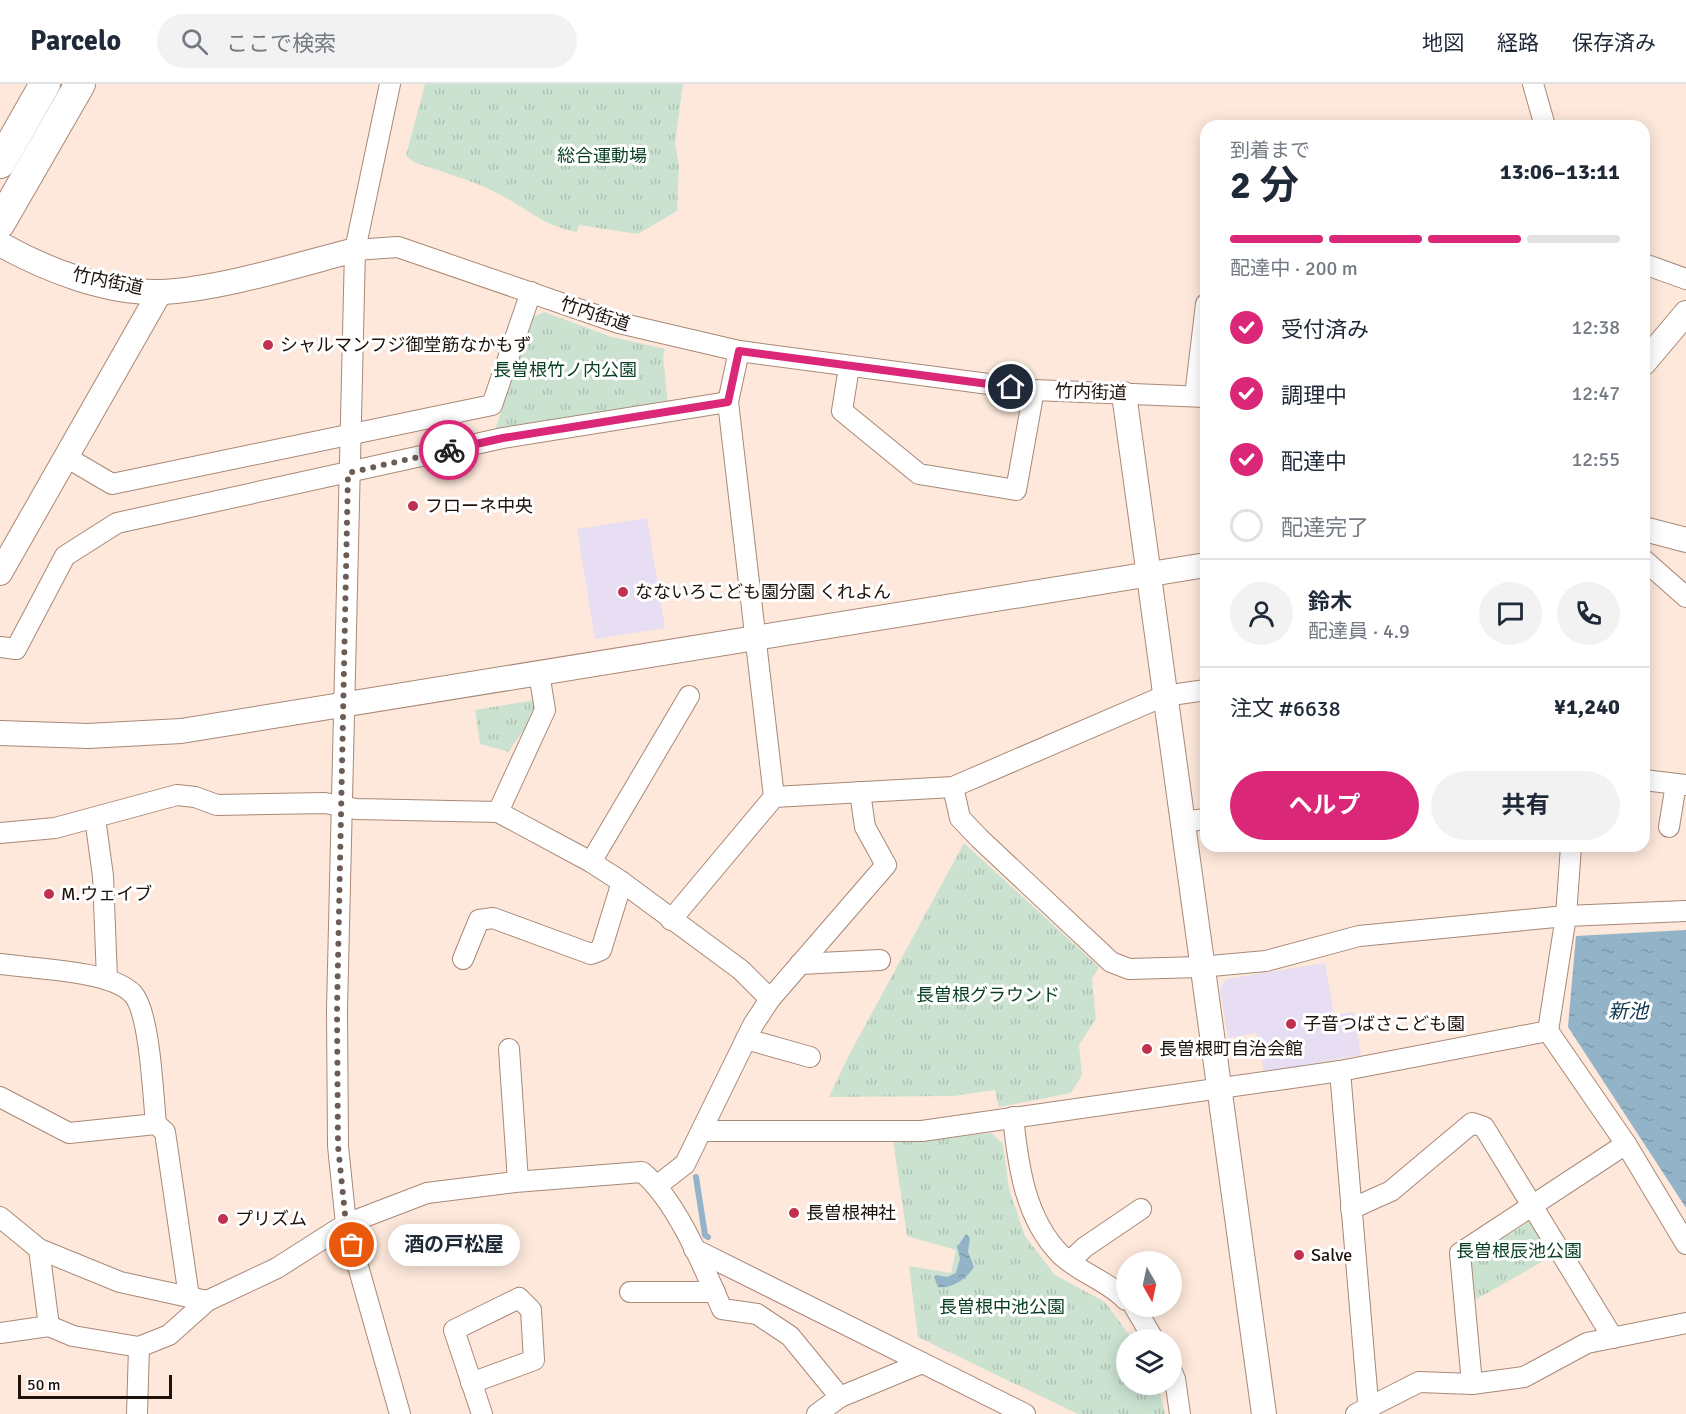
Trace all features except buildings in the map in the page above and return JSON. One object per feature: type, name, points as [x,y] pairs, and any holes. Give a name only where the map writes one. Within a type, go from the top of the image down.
[{"type":"main road","points":[[0,164],[45,84]]},
{"type":"main road","points":[[0,223],[80,84]]},
{"type":"street","points":[[390,84],[355,250],[340,806],[338,1146],[346,1224],[400,1414]]},
{"type":"street","points":[[1533,84],[1543,120]]},
{"type":"street","name":"竹内街道","points":[[0,244],[25,258],[90,281],[126,289],[160,292],[194,288],[355,250],[398,247],[619,323],[739,351],[1034,390],[1200,397]]},
{"type":"street","points":[[1650,266],[1686,279]]},
{"type":"street","points":[[0,573],[160,292]]},
{"type":"street","points":[[66,457],[112,484],[492,405],[531,292]]},
{"type":"street","points":[[1650,356],[1686,313]]},
{"type":"street","points":[[671,920],[774,797],[728,402],[739,351]]},
{"type":"street","points":[[849,366],[842,411],[919,474],[1016,490],[1034,390]]},
{"type":"street","points":[[1124,394],[1200,968],[1264,1414]]},
{"type":"street","points":[[0,647],[16,649],[65,556],[117,523],[503,438],[728,402]]},
{"type":"street","points":[[1650,531],[1686,540]]},
{"type":"street","points":[[1650,565],[1686,597]]},
{"type":"street","points":[[0,733],[134,735],[181,731],[1200,566]]},
{"type":"street","points":[[498,812],[544,710],[539,673]]},
{"type":"street","points":[[774,797],[953,787],[1164,696],[1200,691]]},
{"type":"street","points":[[591,862],[689,696]]},
{"type":"street","points":[[1650,781],[1681,785],[1669,827]]},
{"type":"street","points":[[953,787],[960,818],[979,838],[1111,962],[1129,969],[1200,968],[1266,961],[1359,936],[1566,916],[1686,912]]},
{"type":"street","points":[[657,1185],[686,1164],[746,1039],[770,999],[886,865],[865,827],[860,792]]},
{"type":"street","points":[[0,833],[55,828],[158,798],[177,795],[195,797],[217,805],[325,803],[356,809],[498,812],[591,862],[622,882],[741,970],[770,999]]},
{"type":"street","points":[[95,818],[103,876],[107,979]]},
{"type":"street","points":[[1180,822],[1200,820]]},
{"type":"street","points":[[1571,852],[1566,916],[1548,1031],[1626,1144],[1686,1244]]},
{"type":"street","points":[[463,959],[479,920],[493,918],[591,954],[601,950],[622,882]]},
{"type":"street","points":[[800,964],[880,960]]},
{"type":"street","points":[[0,964],[107,979],[132,994],[144,1015],[156,1124],[165,1132],[198,1299]]},
{"type":"street","points":[[703,1131],[922,1131],[1340,1071],[1548,1031]]},
{"type":"street","points":[[746,1039],[810,1057]]},
{"type":"street","points":[[509,1049],[518,1181]]},
{"type":"street","points":[[1340,1071],[1364,1412],[1419,1382],[1472,1384],[1524,1377],[1587,1343],[1686,1323]]},
{"type":"street","points":[[0,1097],[69,1133],[156,1124]]},
{"type":"street","points":[[1013,1117],[1023,1183],[1038,1223],[1061,1255],[1116,1293]]},
{"type":"street","points":[[1351,1209],[1391,1191],[1472,1123],[1484,1127],[1613,1338]]},
{"type":"street","points":[[1472,1384],[1460,1253],[1626,1144]]},
{"type":"street","points":[[0,1333],[49,1326],[73,1336],[139,1347],[169,1335],[198,1299],[277,1268],[346,1224],[427,1194],[518,1181],[642,1172],[657,1185],[694,1249],[722,1309],[757,1314],[790,1336],[828,1408],[922,1363]]},
{"type":"street","points":[[1070,1261],[1085,1247],[1141,1209]]},
{"type":"street","points":[[0,1217],[39,1249],[120,1282],[198,1299]]},
{"type":"street","points":[[39,1249],[49,1326]]},
{"type":"street","points":[[694,1249],[1025,1414]]},
{"type":"street","points":[[630,1292],[715,1292]]},
{"type":"street","points":[[471,1383],[534,1360],[531,1310],[519,1298],[454,1330],[471,1383],[482,1414]]},
{"type":"street","points":[[137,1414],[139,1347]]},
{"type":"street","points":[[1177,1395],[1180,1414]]},
{"type":"shaded area","name":"なないろこども園分園 くれよん","points":[[647,518],[665,628],[595,639],[577,529]]},
{"type":"shaded area","name":"子音つばさこども園","points":[[1325,963],[1334,1015],[1354,1012],[1361,1055],[1264,1072],[1257,1033],[1228,1038],[1220,989],[1226,979]]},
{"type":"green space","name":"総合運動場","points":[[425,84],[683,84],[675,143],[679,166],[677,211],[638,234],[579,225],[577,232],[544,221],[487,188],[414,162],[406,156]]},
{"type":"green space","name":"長曽根竹ノ内公園","points":[[544,312],[612,337],[665,349],[663,357],[668,404],[495,430],[533,317]]},
{"type":"green space","points":[[535,700],[535,708],[530,721],[509,752],[480,744],[475,710]]},
{"type":"green space","name":"長曽根グラウンド","points":[[964,843],[1099,967],[1092,979],[1096,1019],[1079,1045],[1082,1075],[1071,1093],[999,1107],[995,1090],[953,1096],[829,1097],[848,1057]]},
{"type":"green space","name":"長曽根中池公園","points":[[991,1133],[1003,1144],[1009,1189],[1025,1236],[1055,1275],[1105,1302],[1125,1329],[1116,1329],[1116,1395],[1160,1395],[1165,1414],[1078,1414],[918,1337],[909,1266],[951,1273],[956,1250],[907,1236],[893,1140],[930,1140]]},
{"type":"green space","name":"長曽根辰池公園","points":[[1530,1221],[1554,1255],[1473,1301],[1471,1257]]},
{"type":"water","name":"新池","points":[[1686,930],[1686,1208],[1568,1027],[1576,936]]},
{"type":"water","points":[[966,1234],[970,1238],[968,1252],[974,1267],[958,1282],[938,1287],[934,1277],[936,1275],[947,1277],[956,1273],[960,1258],[957,1247]]},
{"type":"waterway","points":[[696,1177],[705,1235],[708,1237]]},
{"type":"way so far","points":[[352,1245],[346,1224],[338,1146],[337,1010],[348,473],[449,450]]},
{"type":"place","name":"シャルマンフジ御堂筋なかもず","points":[[268,345]]},
{"type":"place","name":"フローネ中央","points":[[413,506]]},
{"type":"place","name":"なないろこども園分園 くれよん","points":[[623,592]]},
{"type":"place","name":"M.ウェイブ","points":[[49,894]]},
{"type":"place","name":"子音つばさこども園","points":[[1291,1024]]},
{"type":"place","name":"長曽根町自治会館","points":[[1147,1049]]},
{"type":"place","name":"長曽根神社","points":[[794,1213]]},
{"type":"place","name":"プリズム","points":[[223,1219]]},
{"type":"place","name":"酒の戸松屋","points":[[352,1245]]},
{"type":"place","name":"Salve","points":[[1299,1255]]},
{"type":"route","points":[[449,450],[503,438],[728,402],[739,351],[1011,387]]}]
